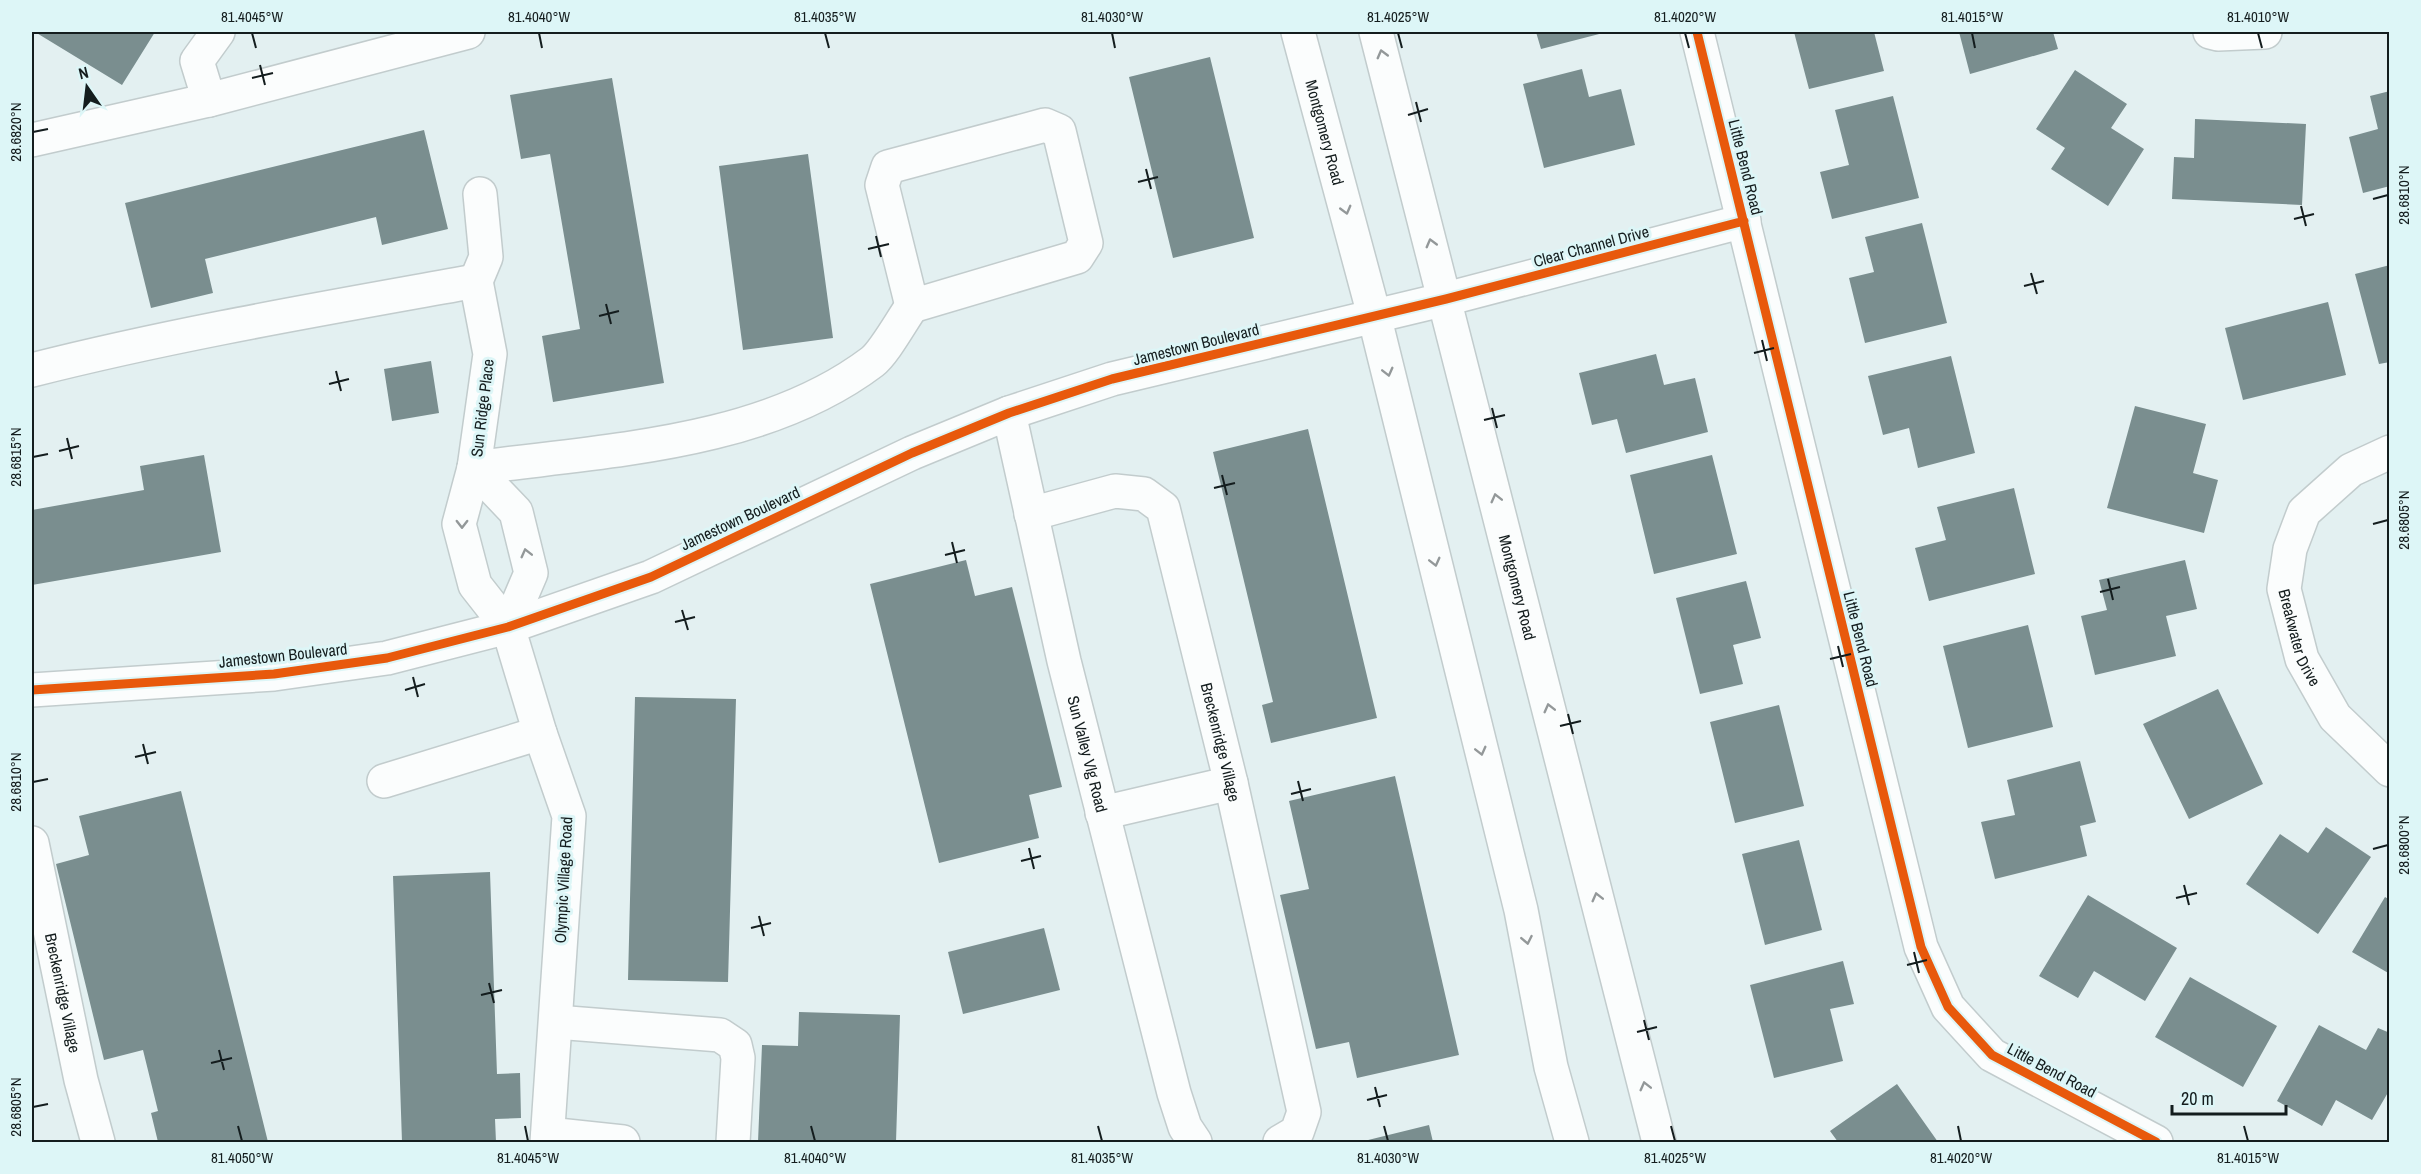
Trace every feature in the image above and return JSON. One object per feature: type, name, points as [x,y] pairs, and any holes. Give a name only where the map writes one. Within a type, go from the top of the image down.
[{"type":"street","points":[[208,100],[197,61],[218,32]]},
{"type":"street","points":[[32,140],[208,100],[468,32]]},
{"type":"street","name":"Montgomery Road","points":[[1298,32],[1374,315],[1521,910],[1551,1067],[1572,1143]]},
{"type":"street","name":"Montgomery Road","points":[[1376,32],[1446,299],[1659,1143]]},
{"type":"street","name":"Little Bend Road","points":[[1697,32],[1921,947],[1948,1007],[1992,1055],[2156,1143]]},
{"type":"street","points":[[2210,32],[2218,34],[2265,32]]},
{"type":"street","points":[[1045,125],[1059,131],[1086,243],[1077,257],[912,306],[882,185],[888,167],[1045,125]]},
{"type":"street","points":[[32,370],[83,357],[299,313],[476,281],[486,257],[480,194]]},
{"type":"street","name":"Clear Channel Drive","points":[[1446,299],[1744,221]]},
{"type":"street","name":"Sun Ridge Place","points":[[476,281],[490,354],[474,468],[683,439],[756,421],[811,399],[874,361],[912,306]]},
{"type":"street","name":"Jamestown Boulevard","points":[[32,690],[274,674],[387,658],[508,627],[651,577],[912,453],[1009,413],[1112,379],[1446,299]]},
{"type":"street","name":"Sun Valley Vlg Road","points":[[1009,413],[1064,660],[1102,813],[1174,1093],[1185,1127],[1195,1143]]},
{"type":"street","name":"Breakwater Drive","points":[[2390,452],[2351,470],[2304,512],[2290,549],[2284,589],[2302,659],[2335,717],[2390,770]]},
{"type":"street","points":[[474,468],[516,512],[531,573],[508,627],[475,585],[459,524],[474,468]]},
{"type":"street","name":"Breckenridge Village","points":[[1031,514],[1115,490],[1144,494],[1163,508],[1231,783],[1304,1112],[1297,1132],[1280,1143]]},
{"type":"street","name":"Olympic Village Road","points":[[508,627],[540,733],[569,816],[547,1138]]},
{"type":"street","points":[[384,781],[540,733]]},
{"type":"street","points":[[1102,813],[1231,783]]},
{"type":"street","name":"Breckenridge Village","points":[[32,843],[81,1080],[98,1143]]},
{"type":"street","points":[[556,1022],[720,1035],[728,1040],[735,1045],[738,1058],[733,1143]]},
{"type":"street","points":[[547,1138],[623,1143]]},
{"type":"building","points":[[35,32],[155,32],[122,85]]},
{"type":"building","points":[[1536,32],[1607,32],[1541,49]]},
{"type":"building","points":[[1794,32],[1874,32],[1884,71],[1809,89]]},
{"type":"building","points":[[1959,32],[2053,32],[2058,49],[1970,74]]},
{"type":"building","points":[[1210,57],[1254,238],[1173,258],[1129,77]]},
{"type":"building","points":[[1582,69],[1589,97],[1621,89],[1635,145],[1544,168],[1523,84]]},
{"type":"building","points":[[2075,70],[2127,104],[2111,128],[2144,149],[2108,206],[2051,169],[2065,148],[2036,129]]},
{"type":"building","points":[[612,78],[664,383],[553,402],[542,336],[580,329],[550,154],[521,159],[510,95]]},
{"type":"building","points":[[2390,91],[2390,186],[2363,193],[2349,137],[2378,129],[2370,96]]},
{"type":"building","points":[[1893,96],[1919,198],[1832,219],[1820,172],[1849,165],[1835,110]]},
{"type":"building","points":[[2195,119],[2306,124],[2302,205],[2172,199],[2174,157],[2194,158]]},
{"type":"building","points":[[424,130],[448,229],[382,245],[376,217],[205,259],[213,293],[151,308],[125,203]]},
{"type":"building","points":[[808,154],[833,338],[743,350],[719,166]]},
{"type":"building","points":[[1922,223],[1947,323],[1865,343],[1849,278],[1874,272],[1865,237]]},
{"type":"building","points":[[2390,265],[2390,362],[2379,364],[2355,274]]},
{"type":"building","points":[[2328,302],[2346,375],[2243,400],[2225,328]]},
{"type":"building","points":[[1656,354],[1664,385],[1695,378],[1708,432],[1626,453],[1617,419],[1592,425],[1579,373]]},
{"type":"building","points":[[1951,356],[1975,453],[1918,468],[1909,428],[1883,435],[1868,376]]},
{"type":"building","points":[[431,361],[439,413],[392,421],[384,369]]},
{"type":"building","points":[[2135,406],[2206,424],[2193,473],[2218,480],[2204,533],[2107,508]]},
{"type":"building","points":[[1308,429],[1377,718],[1271,743],[1262,705],[1273,702],[1213,452]]},
{"type":"building","points":[[204,455],[221,552],[32,585],[32,510],[144,490],[140,466]]},
{"type":"building","points":[[1712,455],[1737,554],[1654,574],[1630,475]]},
{"type":"building","points":[[2014,488],[2035,574],[1929,601],[1915,548],[1946,540],[1937,507]]},
{"type":"building","points":[[966,560],[975,596],[1012,587],[1062,787],[1029,795],[1039,838],[939,863],[870,584]]},
{"type":"building","points":[[2185,560],[2197,609],[2166,616],[2176,656],[2095,675],[2081,616],[2107,610],[2099,580]]},
{"type":"building","points":[[1746,581],[1761,638],[1733,645],[1743,684],[1700,694],[1676,598]]},
{"type":"building","points":[[2028,625],[2053,727],[1968,748],[1943,646]]},
{"type":"building","points":[[2218,689],[2263,784],[2189,819],[2143,724]]},
{"type":"building","points":[[635,697],[736,699],[728,982],[628,980]]},
{"type":"building","points":[[1779,705],[1804,806],[1735,823],[1710,722]]},
{"type":"building","points":[[2080,761],[2096,822],[2080,826],[2087,856],[1995,879],[1981,822],[2015,815],[2007,780]]},
{"type":"building","points":[[1395,776],[1459,1055],[1357,1078],[1349,1042],[1316,1049],[1280,895],[1309,889],[1289,801]]},
{"type":"building","points":[[181,791],[268,1142],[158,1142],[151,1113],[158,1111],[143,1050],[104,1060],[56,864],[89,855],[79,816]]},
{"type":"building","points":[[2326,827],[2371,857],[2318,934],[2246,884],[2280,834],[2308,853]]},
{"type":"building","points":[[1799,840],[1822,930],[1765,945],[1742,854]]},
{"type":"building","points":[[490,872],[497,1074],[520,1073],[521,1118],[495,1119],[496,1142],[402,1142],[393,876]]},
{"type":"building","points":[[2088,895],[2177,948],[2145,1001],[2094,971],[2078,998],[2039,976]]},
{"type":"building","points":[[2385,897],[2390,900],[2390,974],[2352,952]]},
{"type":"building","points":[[1044,928],[1060,990],[963,1014],[948,952]]},
{"type":"building","points":[[1843,961],[1854,1004],[1830,1009],[1843,1061],[1774,1078],[1750,985]]},
{"type":"building","points":[[2190,977],[2277,1026],[2243,1087],[2155,1037]]},
{"type":"building","points":[[799,1012],[900,1015],[896,1142],[758,1142],[762,1045],[798,1046]]},
{"type":"building","points":[[2319,1025],[2366,1050],[2378,1028],[2390,1033],[2390,1089],[2372,1120],[2336,1100],[2322,1126],[2277,1101]]},
{"type":"building","points":[[1897,1084],[1938,1142],[1838,1142],[1830,1131]]},
{"type":"building","points":[[1429,1125],[1433,1142],[1360,1142]]},
{"type":"cycle path","points":[[1697,32],[1921,947],[1948,1007],[1992,1055],[2156,1142]]},
{"type":"cycle path","points":[[32,690],[274,674],[387,658],[508,627],[651,577],[912,453],[1009,413],[1112,379],[1446,299],[1744,221]]}]
